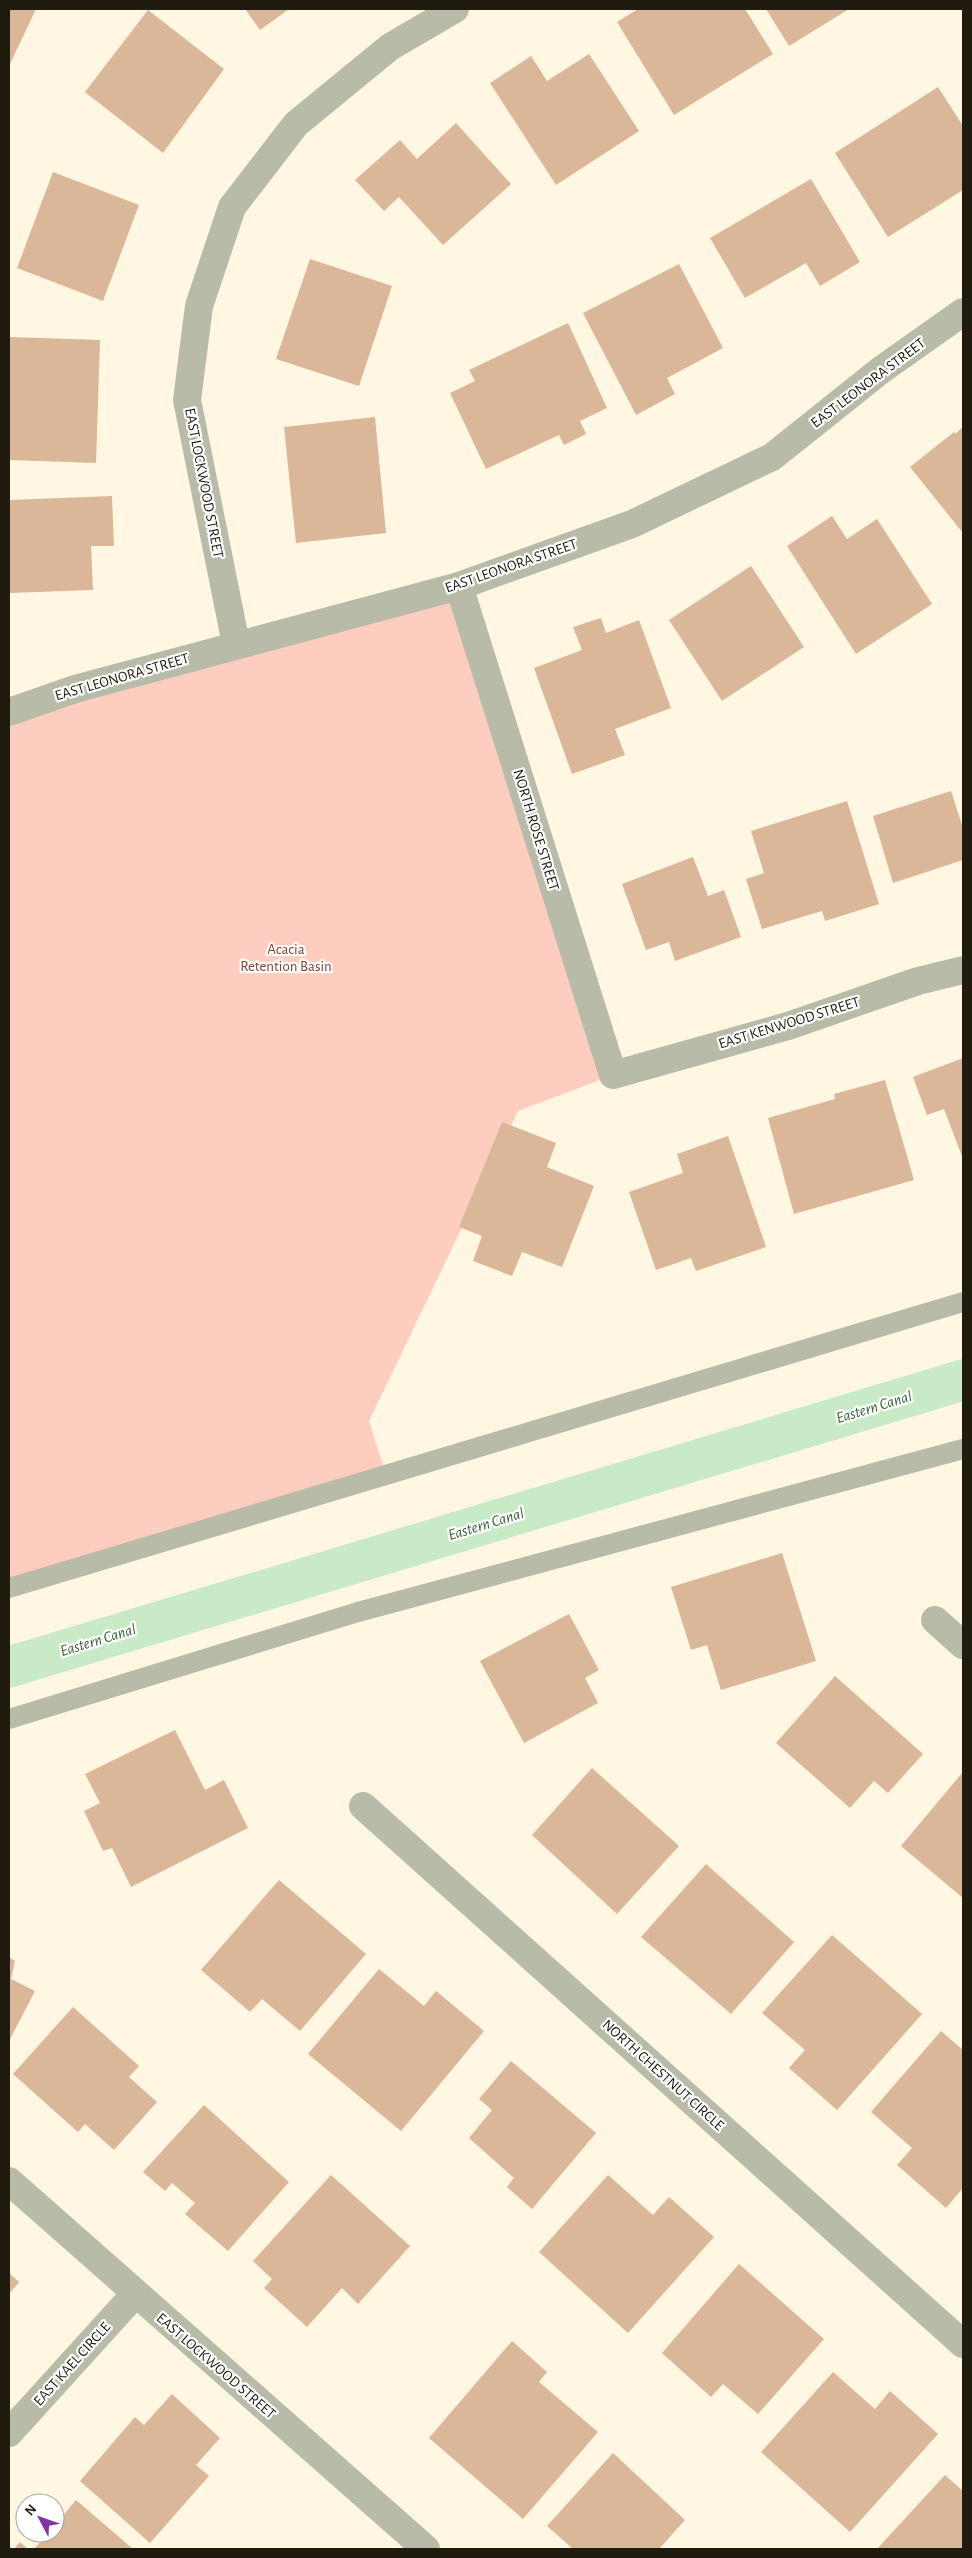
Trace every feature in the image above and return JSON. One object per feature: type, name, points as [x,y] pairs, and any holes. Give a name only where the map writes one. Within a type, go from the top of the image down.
[{"type":"street","name":"EAST LOCKWOOD STREET","points":[[236,644],[187,400],[199,306],[232,207],[296,124],[390,47],[455,9]]},
{"type":"street","name":"EAST LEONORA STREET","points":[[9,712],[75,689],[236,644],[460,586],[632,524],[772,457],[881,370],[963,312]]},
{"type":"street","name":"NORTH ROSE STREET","points":[[460,586],[613,1075]]},
{"type":"street","name":"EAST KENWOOD STREET","points":[[613,1075],[788,1026],[918,981],[963,970]]},
{"type":"street","points":[[936,1620],[963,1645]]},
{"type":"street","name":"NORTH CHESTNUT CIRCLE","points":[[363,1806],[963,2344]]},
{"type":"street","name":"EAST LOCKWOOD STREET","points":[[9,2181],[134,2294],[426,2549]]},
{"type":"street","name":"EAST KAEL CIRCLE","points":[[9,2433],[134,2294]]},
{"type":"lane","points":[[9,1588],[963,1302]]},
{"type":"lane","points":[[9,1719],[358,1612],[963,1448]]},
{"type":"green space","name":"Acacia Retention Basin","points":[[459,586],[613,1075],[518,1111],[369,1421],[386,1475],[9,1588],[9,712]]},
{"type":"building","points":[[9,9],[36,9],[9,66]]},
{"type":"building","points":[[245,9],[289,9],[260,30]]},
{"type":"building","points":[[638,9],[745,9],[773,54],[674,115],[617,22]]},
{"type":"building","points":[[766,9],[849,9],[789,46]]},
{"type":"building","points":[[148,10],[224,69],[163,153],[85,92]]},
{"type":"building","points":[[589,54],[639,131],[556,185],[490,83],[531,56],[547,81]]},
{"type":"building","points":[[938,87],[963,126],[963,190],[888,237],[835,153]]},
{"type":"building","points":[[456,123],[511,184],[443,245],[399,197],[384,211],[355,180],[400,140],[417,159]]},
{"type":"building","points":[[53,172],[139,205],[103,301],[17,268]]},
{"type":"building","points":[[811,179],[860,262],[820,286],[806,263],[745,298],[710,238]]},
{"type":"building","points":[[310,259],[392,286],[359,386],[276,359]]},
{"type":"building","points":[[679,264],[723,348],[667,378],[675,394],[636,415],[583,313]]},
{"type":"building","points":[[568,323],[607,408],[580,421],[586,434],[564,445],[559,435],[486,469],[450,393],[475,381],[469,370]]},
{"type":"building","points":[[9,337],[100,340],[96,463],[9,460]]},
{"type":"building","points":[[375,417],[386,533],[296,543],[284,427]]},
{"type":"building","points":[[963,427],[963,533],[910,467]]},
{"type":"building","points":[[112,496],[114,546],[91,546],[93,590],[9,593],[9,500]]},
{"type":"building","points":[[832,516],[847,539],[877,519],[932,604],[856,654],[787,546]]},
{"type":"building","points":[[751,566],[804,647],[722,701],[669,620]]},
{"type":"building","points":[[601,618],[606,633],[639,620],[671,708],[615,729],[625,755],[572,774],[534,668],[582,650],[573,627]]},
{"type":"building","points":[[951,791],[963,828],[963,860],[893,883],[873,816]]},
{"type":"building","points":[[847,801],[879,904],[825,921],[822,911],[762,929],[746,879],[764,873],[751,831]]},
{"type":"building","points":[[693,857],[708,896],[724,890],[741,937],[675,961],[669,942],[646,950],[622,884]]},
{"type":"building","points":[[963,1058],[963,1159],[944,1109],[927,1115],[913,1077]]},
{"type":"building","points":[[885,1080],[914,1180],[794,1214],[768,1118],[835,1099],[834,1094]]},
{"type":"building","points":[[502,1122],[556,1143],[547,1167],[594,1186],[562,1267],[522,1252],[512,1276],[473,1261],[482,1236],[459,1227]]},
{"type":"building","points":[[728,1136],[766,1247],[696,1271],[691,1258],[656,1270],[629,1192],[683,1173],[677,1154]]},
{"type":"building","points":[[782,1553],[816,1661],[721,1690],[707,1645],[691,1650],[671,1587]]},
{"type":"building","points":[[569,1614],[599,1670],[585,1678],[598,1703],[524,1743],[480,1661]]},
{"type":"building","points":[[835,1676],[923,1754],[888,1793],[874,1781],[850,1808],[776,1743]]},
{"type":"building","points":[[175,1730],[205,1790],[224,1780],[248,1828],[131,1887],[112,1848],[103,1851],[84,1811],[100,1803],[85,1774]]},
{"type":"building","points":[[592,1768],[679,1846],[617,1914],[532,1835]]},
{"type":"building","points":[[963,1774],[963,1898],[901,1846]]},
{"type":"building","points":[[706,1864],[794,1942],[731,2014],[641,1937]]},
{"type":"building","points":[[279,1880],[366,1954],[300,2031],[262,1999],[250,2012],[201,1970]]},
{"type":"building","points":[[832,1935],[922,2014],[837,2110],[789,2068],[805,2050],[762,2013]]},
{"type":"building","points":[[9,1957],[15,1961],[11,1979],[35,1991],[9,2041]]},
{"type":"building","points":[[379,1969],[424,2006],[436,1991],[484,2031],[401,2131],[308,2054]]},
{"type":"building","points":[[73,2007],[139,2066],[129,2077],[157,2102],[114,2150],[85,2124],[78,2132],[13,2074]]},
{"type":"building","points":[[941,2031],[963,2050],[963,2188],[946,2208],[897,2165],[912,2148],[871,2112]]},
{"type":"building","points":[[511,2061],[596,2133],[532,2209],[507,2187],[514,2178],[469,2138],[492,2110],[479,2099]]},
{"type":"building","points":[[204,2105],[289,2182],[228,2251],[185,2214],[195,2203],[172,2183],[165,2191],[143,2172]]},
{"type":"building","points":[[331,2175],[410,2246],[358,2304],[342,2288],[307,2327],[264,2288],[272,2279],[253,2261]]},
{"type":"building","points":[[608,2175],[653,2215],[669,2197],[714,2237],[628,2333],[539,2252]]},
{"type":"building","points":[[739,2264],[824,2339],[758,2414],[723,2384],[711,2397],[662,2353]]},
{"type":"building","points":[[9,2273],[19,2282],[9,2294]]},
{"type":"building","points":[[512,2341],[547,2372],[539,2382],[598,2432],[523,2519],[429,2438]]},
{"type":"building","points":[[833,2372],[875,2409],[890,2391],[938,2434],[850,2532],[761,2452]]},
{"type":"building","points":[[172,2394],[220,2438],[196,2465],[209,2476],[150,2543],[80,2481],[135,2417],[144,2425]]},
{"type":"building","points":[[613,2453],[685,2520],[659,2549],[573,2549],[547,2526]]},
{"type":"building","points":[[945,2475],[963,2491],[963,2549],[877,2549]]},
{"type":"building","points":[[76,2500],[133,2549],[34,2549],[39,2543],[65,2543],[65,2513]]},
{"type":"building","points":[[21,2543],[28,2549],[14,2549]]},
{"type":"waterway","name":"Eastern Canal","points":[[9,1667],[963,1380]]}]
